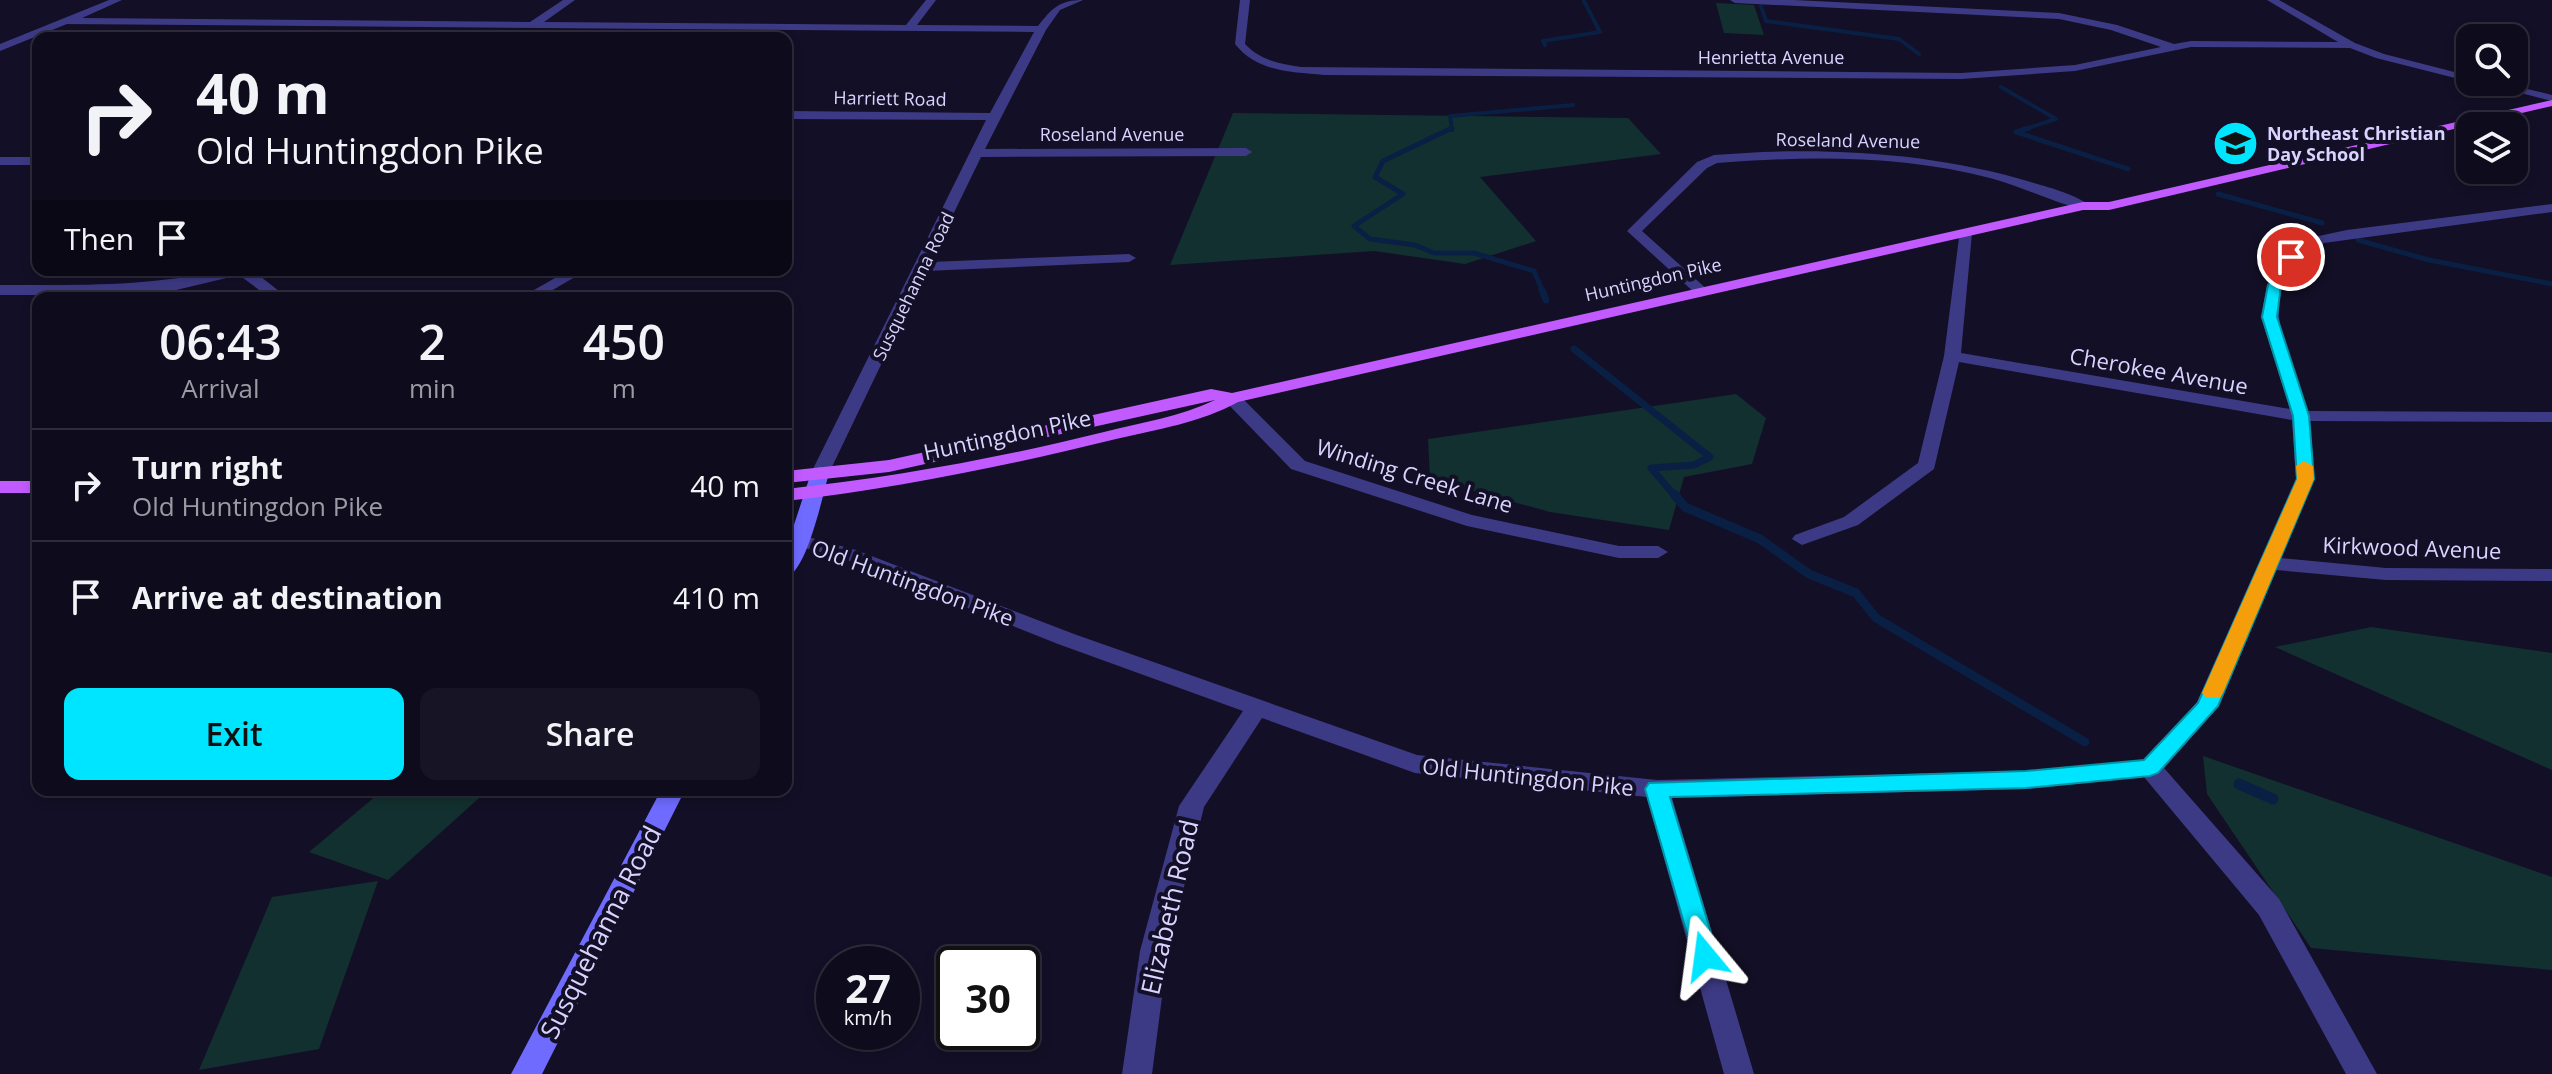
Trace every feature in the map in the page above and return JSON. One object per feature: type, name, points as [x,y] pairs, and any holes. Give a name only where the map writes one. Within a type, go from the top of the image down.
[{"type":"main road","name":"Huntingdon Pike","points":[[2083,206],[2086,198],[2552,92]]},
{"type":"main road","name":"Huntingdon Pike","points":[[792,493],[818,483],[1211,394],[1232,398],[2083,206],[2109,206],[2552,100]]},
{"type":"main road","name":"Huntingdon Pike","points":[[792,478],[818,483]]},
{"type":"main road","name":"Susquehanna Road","points":[[793,538],[818,483]]},
{"type":"main road","points":[[0,487],[32,487]]},
{"type":"main road","name":"Susquehanna Road","points":[[526,1074],[670,796]]},
{"type":"street","points":[[39,32],[117,0]]},
{"type":"street","points":[[532,25],[570,0]]},
{"type":"street","points":[[909,28],[931,0]]},
{"type":"street","name":"Susquehanna Road","points":[[818,483],[994,117],[1041,29],[1057,8],[1078,0]]},
{"type":"street","name":"Henrietta Avenue","points":[[1245,0],[1240,44],[1247,55],[1287,68],[1324,72],[1961,76],[2075,68],[2171,47],[2229,43],[2351,45]]},
{"type":"street","points":[[1735,0],[2059,16],[2113,27],[2171,47]]},
{"type":"street","points":[[2272,0],[2351,45],[2390,60],[2456,76]]},
{"type":"street","points":[[66,21],[1041,29]]},
{"type":"street","points":[[0,48],[32,35]]},
{"type":"street","points":[[2528,93],[2552,100]]},
{"type":"street","name":"Harriett Road","points":[[792,115],[994,117]]},
{"type":"street","name":"Roseland Avenue","points":[[978,153],[1246,152]]},
{"type":"street","name":"Roseland Avenue","points":[[1701,291],[1634,231],[1702,165],[1714,159],[1904,156],[2000,177],[2083,206]]},
{"type":"street","points":[[0,161],[32,161]]},
{"type":"street","points":[[2362,1074],[2269,907],[2150,768],[2207,706],[2305,479],[2301,416],[2269,317],[2275,285],[2291,257],[2319,240],[2347,234],[2552,208]]},
{"type":"street","points":[[1802,539],[1851,521],[1927,465],[1952,356],[1965,233]]},
{"type":"street","points":[[922,267],[1129,258]]},
{"type":"street","points":[[0,290],[160,287],[213,276]]},
{"type":"street","points":[[250,276],[272,292]]},
{"type":"street","points":[[539,292],[569,276]]},
{"type":"street","name":"Cherokee Avenue","points":[[1952,356],[2301,416],[2552,417]]},
{"type":"street","name":"Winding Creek Lane","points":[[1232,398],[1298,465],[1467,520],[1619,552],[1658,552]]},
{"type":"street","name":"Old Huntingdon Pike","points":[[793,538],[849,554],[1256,709],[1415,764],[1657,789],[2026,780],[2150,768]]},
{"type":"street","name":"Kirkwood Avenue","points":[[2270,563],[2386,574],[2552,575]]},
{"type":"street","name":"Elizabeth Road","points":[[1137,1074],[1154,951],[1192,806],[1256,709]]},
{"type":"street","points":[[1657,789],[1739,1074]]},
{"type":"green space","points":[[1716,3],[1754,5],[1764,35],[1724,33]]},
{"type":"green space","points":[[1233,113],[1628,118],[1661,154],[1480,177],[1536,241],[1465,264],[1374,251],[1170,265]]},
{"type":"green space","points":[[1736,394],[1766,418],[1752,464],[1684,477],[1669,530],[1550,512],[1430,479],[1428,439]]},
{"type":"green space","points":[[2371,627],[2552,653],[2552,770],[2275,647]]},
{"type":"green space","points":[[2203,756],[2552,877],[2552,970],[2311,948],[2207,794]]},
{"type":"green space","points":[[376,796],[481,796],[388,880],[309,852]]},
{"type":"green space","points":[[378,881],[319,1049],[199,1070],[272,897]]},
{"type":"waterway","points":[[1545,45],[1543,41],[1600,32],[1584,1]]},
{"type":"waterway","points":[[1761,6],[1766,21],[1899,39],[1919,54]]},
{"type":"waterway","points":[[2001,87],[2056,119],[2022,130]]},
{"type":"waterway","points":[[1452,128],[1450,116],[1573,105]]},
{"type":"waterway","points":[[1452,128],[1383,161],[1375,177],[1403,194],[1354,226],[1370,239],[1415,245],[1434,253],[1474,253],[1534,271],[1543,292]]},
{"type":"waterway","points":[[2029,128],[2016,132],[2128,169]]},
{"type":"waterway","points":[[2218,194],[2322,223]]},
{"type":"waterway","points":[[2358,240],[2429,260],[2552,284]]},
{"type":"waterway","points":[[1542,290],[1546,300]]},
{"type":"waterway","points":[[1574,349],[1710,457],[1694,465],[1651,468],[1675,496]]},
{"type":"waterway","points":[[1674,494],[1685,507],[1760,539],[1809,574],[1856,593],[1876,618],[2085,742]]},
{"type":"waterway","points":[[2239,784],[2273,799]]},
{"type":"slow traffic","points":[[2213,693],[2305,479],[2304,466]]},
{"type":"place","name":"Northeast Christian Day School","points":[[2236,143]]},
{"type":"route","points":[[1705,956],[1657,789],[2026,780],[2150,768],[2207,706],[2305,479],[2301,416],[2269,317],[2275,285],[2291,257]]}]
